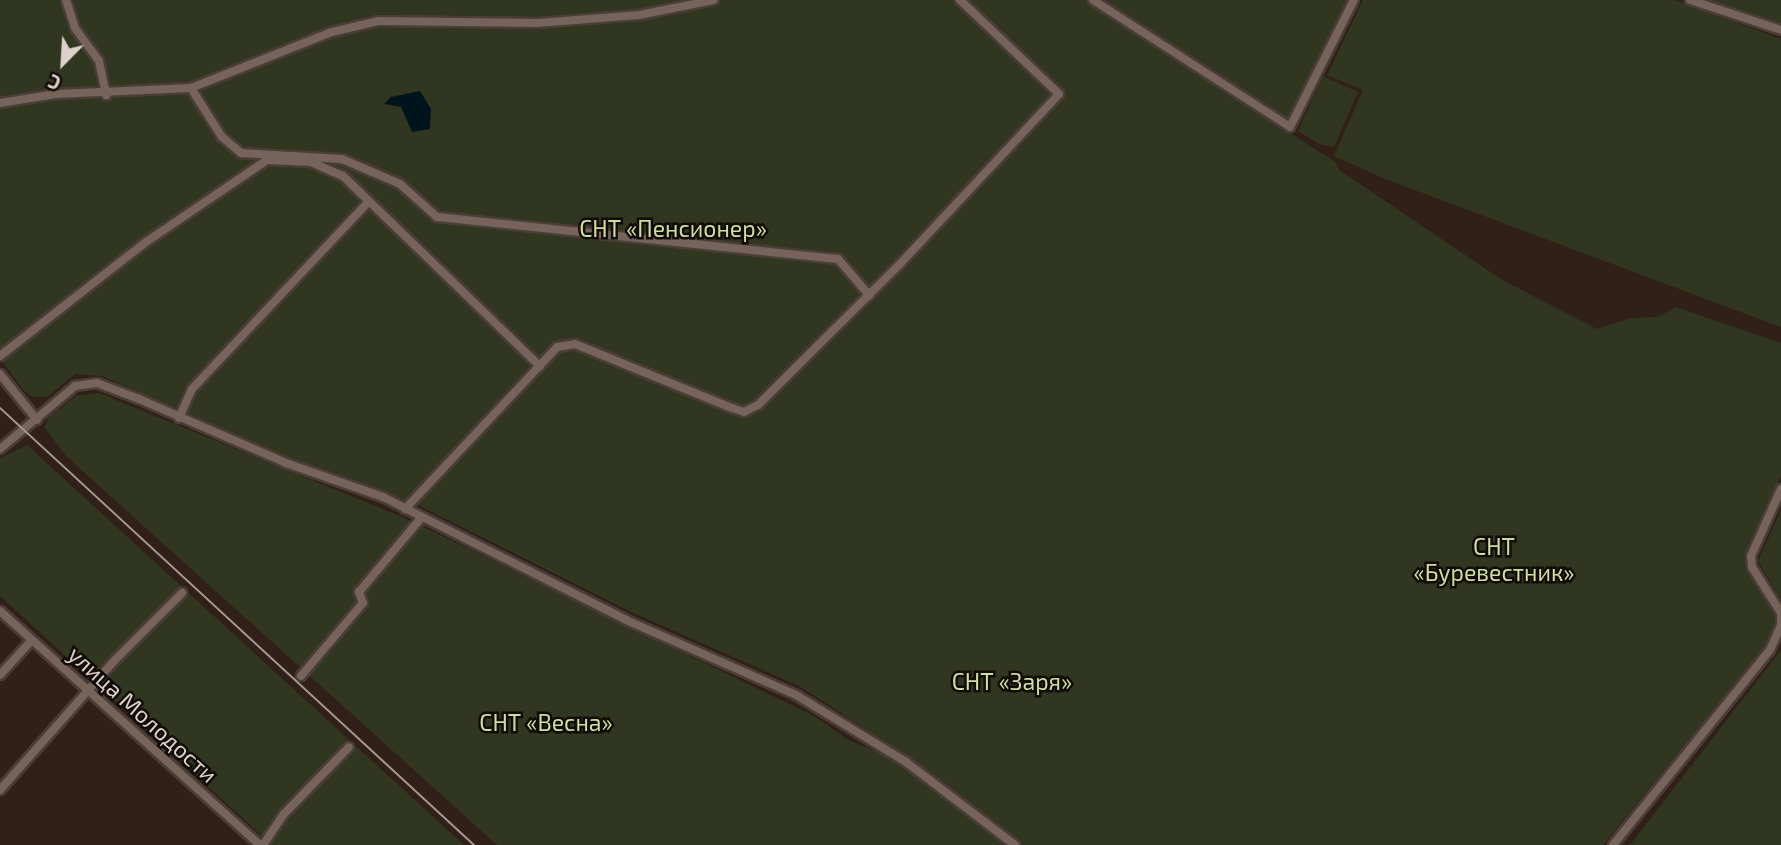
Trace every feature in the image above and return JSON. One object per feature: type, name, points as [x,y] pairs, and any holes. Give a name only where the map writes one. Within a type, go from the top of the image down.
[{"type":"street","points":[[66,0],[75,28],[99,61],[106,95]]},
{"type":"street","points":[[0,103],[55,94],[106,95],[191,88],[355,25],[538,23],[639,15],[714,0]]},
{"type":"street","points":[[404,509],[557,347],[575,344],[744,412],[758,405],[869,295],[1059,94],[960,0]]},
{"type":"street","points":[[1093,0],[1290,127],[1298,119],[1354,0]]},
{"type":"street","points":[[1690,0],[1781,30]]},
{"type":"street","points":[[191,88],[222,137],[241,153],[342,159],[400,184],[437,217],[838,259],[869,295]]},
{"type":"street","points":[[0,356],[146,242],[267,160],[311,162],[343,176],[540,366]]},
{"type":"street","points":[[179,418],[192,388],[368,202]]},
{"type":"street","points":[[0,374],[37,420]]},
{"type":"street","points":[[0,449],[75,386],[97,383],[404,509],[626,620],[820,708],[906,762],[1015,845]]},
{"type":"street","points":[[1613,845],[1770,650],[1781,625],[1781,613],[1752,567],[1751,556],[1781,489]]},
{"type":"street","points":[[301,676],[363,603],[359,592],[421,518]]},
{"type":"street","points":[[0,790],[88,690],[182,593]]},
{"type":"street","name":"улица Молодости","points":[[0,611],[262,845]]},
{"type":"street","points":[[0,675],[32,640]]},
{"type":"street","points":[[262,845],[284,814],[349,747]]},
{"type":"green space","points":[[0,0],[1086,0],[1335,162],[1339,170],[1504,281],[1597,329],[1631,318],[1658,317],[1676,307],[1781,343],[1781,476],[1745,554],[1745,568],[1775,616],[1775,628],[1768,643],[1603,845],[1022,845],[909,757],[799,686],[631,612],[416,504],[303,463],[102,376],[75,374],[47,397],[33,397],[23,390],[0,358]]},
{"type":"green space","points":[[1098,0],[1350,0],[1292,122],[1286,124]]},
{"type":"green space","points":[[1363,0],[1675,0],[1781,39],[1781,327],[1385,179],[1334,156],[1363,90],[1327,75]]},
{"type":"green space","points":[[1710,0],[1781,0],[1781,26]]},
{"type":"green space","points":[[1323,76],[1358,92],[1334,147],[1319,144],[1298,131]]},
{"type":"green space","name":"СНТ «Весна»","points":[[99,393],[407,519],[814,716],[850,741],[894,758],[1006,845],[497,845],[66,456],[44,427],[50,416],[76,396]]},
{"type":"green space","points":[[27,445],[464,845],[272,845],[0,596],[0,458]]},
{"type":"green space","points":[[1781,510],[1781,600],[1758,561]]},
{"type":"green space","points":[[1781,650],[1781,845],[1630,845]]},
{"type":"water","points":[[420,91],[431,109],[430,129],[412,132],[401,107],[384,104],[391,97]]},
{"type":"railway","points":[[0,408],[474,845]]},
{"type":"park label","name":"СНТ «Пенсионер»","points":[[673,228]]},
{"type":"park label","name":"СНТ «Буревестник»","points":[[1494,559]]},
{"type":"park label","name":"СНТ «Заря»","points":[[1012,681]]}]
